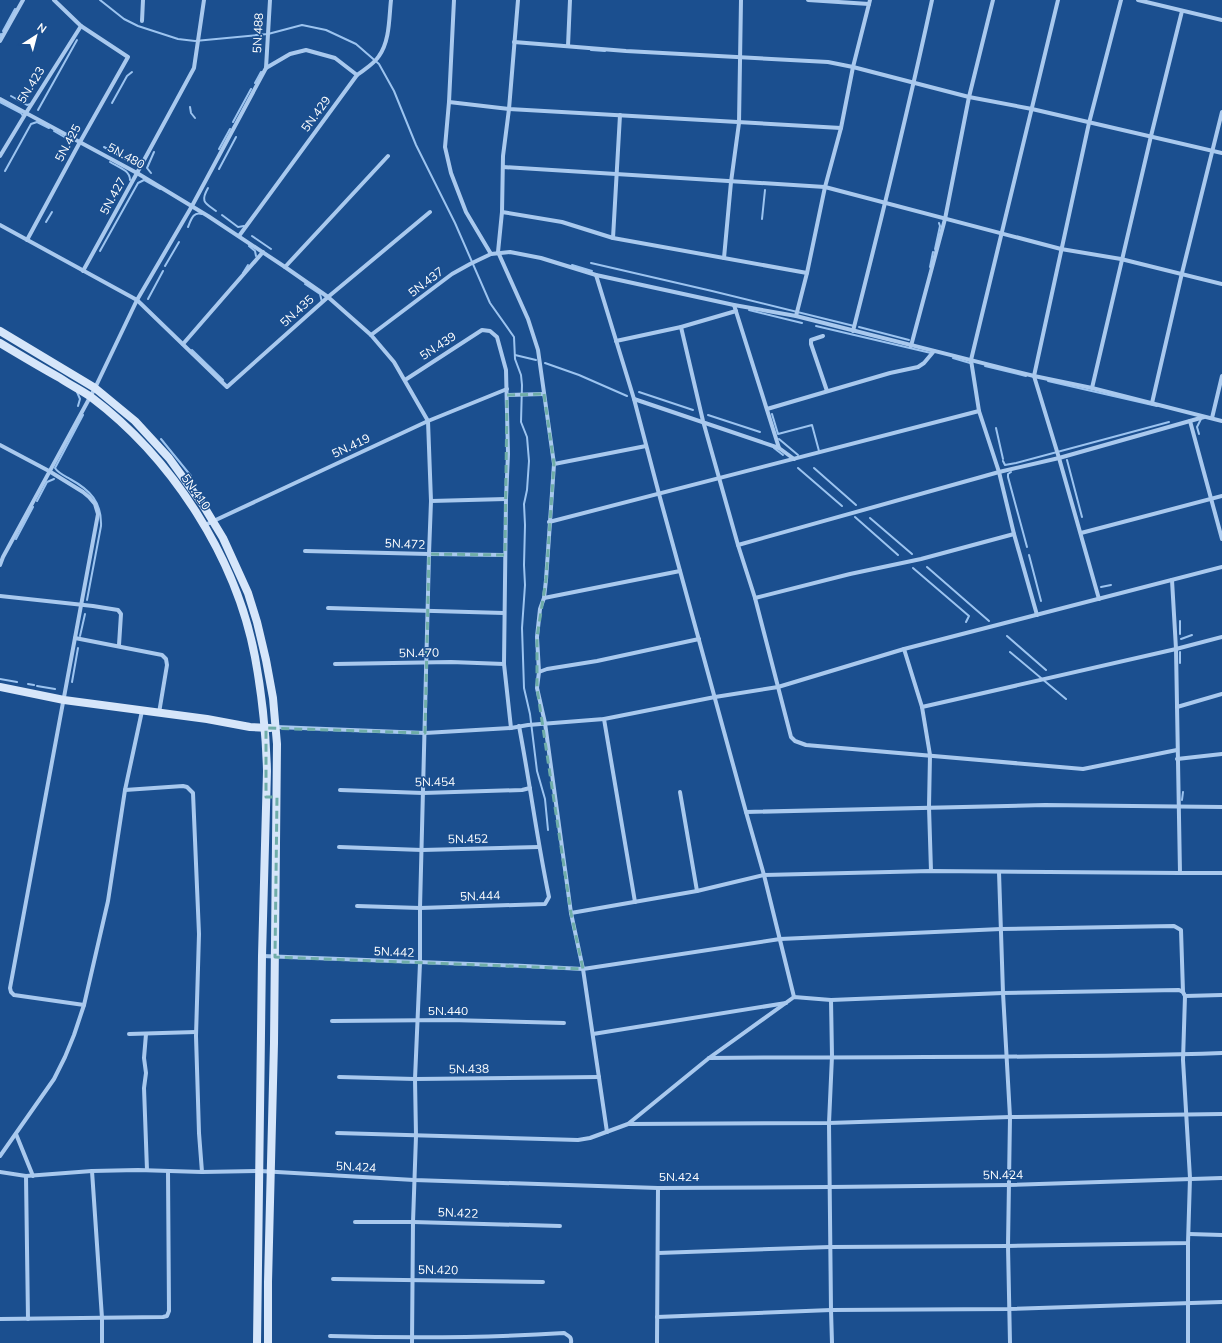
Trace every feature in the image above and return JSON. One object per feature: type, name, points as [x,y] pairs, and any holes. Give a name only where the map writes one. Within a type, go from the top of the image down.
[{"type":"main road","points":[[0,331],[95,388],[135,421],[157,445],[178,470],[214,521],[239,573],[258,622],[268,668],[276,727],[277,797],[268,1343]]},
{"type":"main road","name":"5N.410","points":[[0,343],[89,396],[120,421],[152,453],[177,484],[205,525],[230,578],[247,627],[255,656],[266,728],[267,771],[262,956],[257,1343]]},
{"type":"main road","points":[[0,687],[64,700],[159,714],[207,719],[250,727],[276,727]]},
{"type":"main road","points":[[266,797],[277,797]]},
{"type":"street","points":[[0,41],[23,0]]},
{"type":"street","points":[[54,0],[81,26]]},
{"type":"street","points":[[142,21],[143,0]]},
{"type":"street","name":"5N.427","points":[[83,271],[194,68],[204,0]]},
{"type":"street","name":"5N.488","points":[[266,68],[270,0]]},
{"type":"street","name":"5N.429","points":[[239,236],[358,75],[372,64],[380,55],[386,42],[390,0]]},
{"type":"street","points":[[454,0],[449,102],[445,147],[451,173],[466,212],[491,254]]},
{"type":"street","points":[[518,0],[503,167],[502,212],[498,252],[528,319],[538,350],[554,464],[544,598],[540,609],[537,637],[539,672],[537,688],[571,913],[583,969],[606,1132]]},
{"type":"street","points":[[568,46],[570,0]]},
{"type":"street","points":[[724,258],[731,182],[739,123],[741,0]]},
{"type":"street","points":[[796,316],[807,273],[825,187],[841,128],[853,67],[869,2],[808,0]]},
{"type":"street","points":[[852,331],[885,203],[932,0]]},
{"type":"street","points":[[911,346],[945,219],[969,97],[993,0]]},
{"type":"street","points":[[1038,615],[1014,534],[999,472],[979,411],[971,360],[1058,0]]},
{"type":"street","points":[[1099,599],[1034,376],[1089,122],[1121,0]]},
{"type":"street","points":[[1138,0],[1222,20]]},
{"type":"street","points":[[1092,388],[1121,259],[1182,11]]},
{"type":"street","name":"5N.425","points":[[27,240],[128,57],[81,26]]},
{"type":"street","name":"5N.423","points":[[0,156],[81,26]]},
{"type":"street","points":[[514,42],[828,62],[914,82],[969,97],[1032,109],[1222,153]]},
{"type":"street","points":[[0,565],[1,557],[89,396],[95,388],[137,300],[192,206],[266,68],[290,54],[306,50],[335,58],[358,75]]},
{"type":"street","name":"5N.480","points":[[0,99],[137,173],[192,206],[263,252],[328,297],[372,335],[394,362],[428,421]]},
{"type":"street","points":[[449,102],[509,109],[841,128]]},
{"type":"street","points":[[1152,403],[1182,273],[1222,112]]},
{"type":"street","points":[[613,238],[620,115]]},
{"type":"street","points":[[285,267],[388,156]]},
{"type":"street","points":[[503,167],[825,187],[1061,250],[1121,259],[1222,284]]},
{"type":"street","name":"5N.435","points":[[0,225],[137,300],[227,386],[328,297],[430,212]]},
{"type":"street","points":[[502,212],[562,222],[613,238],[807,273]]},
{"type":"street","points":[[183,344],[263,252]]},
{"type":"street","points":[[498,252],[525,254],[596,275],[734,305],[796,316],[911,346],[1034,376],[1092,388],[1222,421]]},
{"type":"street","name":"5N.437","points":[[372,335],[452,274],[470,264],[498,252]]},
{"type":"street","points":[[596,275],[634,399],[764,875],[794,997]]},
{"type":"street","points":[[734,305],[779,448]]},
{"type":"street","points":[[616,341],[681,327],[736,311]]},
{"type":"street","points":[[681,327],[703,421],[738,545],[755,598],[791,737],[795,741],[800,744],[1083,769],[1177,750]]},
{"type":"street","name":"5N.439","points":[[405,380],[482,330],[490,331],[497,337],[506,370],[507,390]]},
{"type":"street","points":[[822,336],[811,340],[811,344],[827,392]]},
{"type":"street","points":[[767,409],[890,373],[918,367],[924,363],[934,351]]},
{"type":"street","points":[[1212,418],[1222,376]]},
{"type":"street","points":[[507,390],[508,454],[504,664],[511,728]]},
{"type":"street","name":"5N.419","points":[[205,525],[428,421],[507,390]]},
{"type":"street","points":[[507,395],[519,396],[544,394]]},
{"type":"street","points":[[634,399],[703,421],[779,448],[794,459]]},
{"type":"street","points":[[549,522],[979,411]]},
{"type":"street","points":[[738,545],[999,472],[1059,458],[1206,417]]},
{"type":"street","points":[[412,1343],[417,1021],[420,963],[428,554],[431,501],[428,421]]},
{"type":"street","points":[[1190,421],[1222,539]]},
{"type":"street","points":[[0,445],[49,471],[89,497],[95,504],[98,514],[10,988],[10,992],[14,995],[84,1005]]},
{"type":"street","points":[[554,464],[646,446]]},
{"type":"street","points":[[1081,533],[1222,496]]},
{"type":"street","points":[[431,501],[506,499]]},
{"type":"street","points":[[755,598],[850,574],[921,559],[1014,534]]},
{"type":"street","name":"5N.472","points":[[305,551],[505,555]]},
{"type":"street","points":[[276,727],[425,733],[511,728],[528,725],[604,719],[715,697],[778,687],[904,649],[1222,567]]},
{"type":"street","points":[[544,598],[680,571]]},
{"type":"street","points":[[1172,580],[1176,649],[1180,874]]},
{"type":"street","points":[[0,596],[118,610],[121,614],[119,645]]},
{"type":"street","points":[[328,608],[504,613]]},
{"type":"street","points":[[922,707],[1176,649],[1222,637]]},
{"type":"street","points":[[75,638],[119,645],[162,655],[166,659],[167,666],[159,714]]},
{"type":"street","points":[[539,672],[699,639]]},
{"type":"street","points":[[904,649],[922,707],[930,755],[929,807],[931,871]]},
{"type":"street","name":"5N.470","points":[[335,664],[426,664],[451,662],[504,664]]},
{"type":"street","points":[[1177,707],[1222,694]]},
{"type":"street","points":[[0,1156],[54,1079],[65,1057],[84,1005],[108,901],[125,790],[142,711]]},
{"type":"street","points":[[604,719],[635,902]]},
{"type":"street","points":[[519,726],[539,848]]},
{"type":"street","points":[[1177,759],[1222,754]]},
{"type":"street","points":[[125,790],[183,786],[187,787],[193,793],[200,934],[196,1032],[199,1133],[202,1172]]},
{"type":"street","name":"5N.454","points":[[340,790],[423,793],[522,790],[530,788]]},
{"type":"street","points":[[680,792],[698,891]]},
{"type":"street","points":[[746,812],[1045,805],[1222,807]]},
{"type":"street","name":"5N.452","points":[[339,847],[422,850],[539,848]]},
{"type":"street","name":"5N.444","points":[[357,906],[420,908],[545,904],[549,897],[539,848]]},
{"type":"street","points":[[571,913],[698,891],[764,875],[931,871],[1180,874],[1222,873]]},
{"type":"street","points":[[999,872],[1003,993],[1010,1117],[1008,1246],[1010,1343]]},
{"type":"street","name":"5N.442","points":[[262,956],[583,969],[780,939],[1001,929],[1174,926],[1179,927],[1181,930],[1184,994]]},
{"type":"street","points":[[337,1133],[578,1140],[590,1138],[628,1124],[709,1058],[794,997],[831,1000],[1003,993],[1180,990],[1184,994],[1222,995]]},
{"type":"street","points":[[1184,994],[1184,1055],[1190,1178],[1188,1242],[1188,1343]]},
{"type":"street","points":[[831,1000],[832,1056],[829,1123],[832,1343]]},
{"type":"street","points":[[593,1034],[788,1002]]},
{"type":"street","name":"5N.440","points":[[332,1021],[449,1020],[564,1023]]},
{"type":"street","points":[[129,1034],[196,1032]]},
{"type":"street","points":[[146,1034],[144,1058],[146,1073],[144,1088],[147,1170]]},
{"type":"street","points":[[709,1058],[832,1056],[1007,1057],[1184,1055],[1222,1053]]},
{"type":"street","name":"5N.438","points":[[339,1077],[416,1079],[599,1077]]},
{"type":"street","points":[[628,1124],[829,1123],[1010,1117],[1222,1114]]},
{"type":"street","points":[[16,1134],[33,1176]]},
{"type":"street","points":[[92,1170],[102,1318],[102,1343]]},
{"type":"street","name":"5N.424","points":[[0,1172],[33,1176],[92,1170],[202,1172],[260,1171],[414,1180],[658,1188],[1009,1185],[1222,1178]]},
{"type":"street","points":[[0,1319],[167,1316],[170,1311],[168,1171]]},
{"type":"street","points":[[26,1176],[28,1319]]},
{"type":"street","points":[[657,1343],[658,1188]]},
{"type":"street","name":"5N.422","points":[[355,1222],[560,1226]]},
{"type":"street","points":[[1189,1234],[1222,1235]]},
{"type":"street","points":[[658,1253],[830,1247],[1008,1246],[1188,1242]]},
{"type":"street","name":"5N.420","points":[[333,1279],[543,1282]]},
{"type":"street","points":[[658,1317],[831,1310],[1009,1309],[1222,1302]]},
{"type":"street","points":[[330,1336],[412,1338],[515,1336],[564,1333],[570,1336],[571,1343]]},
{"type":"highlighted area","points":[[544,394],[554,464],[546,580],[537,637],[537,688],[571,913],[583,969],[275,957],[277,797],[266,797],[266,728],[425,733],[429,554],[505,555],[507,395]]},
{"type":"waterway","points":[[100,0],[124,19],[138,26],[178,39],[195,41],[268,34],[302,25],[326,30],[356,44],[379,64],[394,91],[416,145],[455,223],[490,303],[514,337],[515,359],[521,375],[522,385],[521,422],[527,437],[529,461],[527,490],[524,504],[525,585],[522,628],[524,688],[530,714],[537,771],[545,799],[548,830]]},
{"type":"waterway","points":[[3,31],[15,9]]},
{"type":"waterway","points":[[38,110],[77,40]]},
{"type":"waterway","points":[[591,50],[605,51]]},
{"type":"waterway","points":[[112,103],[127,76],[132,72]]},
{"type":"waterway","points":[[255,83],[261,72]]},
{"type":"waterway","points":[[233,122],[251,89]]},
{"type":"waterway","points":[[11,96],[27,105],[31,104]]},
{"type":"waterway","points":[[0,102],[21,113],[23,116]]},
{"type":"waterway","points":[[190,107],[191,113],[195,118]]},
{"type":"waterway","points":[[5,171],[31,124],[37,122],[49,128]]},
{"type":"waterway","points":[[219,149],[230,129]]},
{"type":"waterway","points":[[54,131],[73,142]]},
{"type":"waterway","points":[[219,169],[236,137]]},
{"type":"waterway","points":[[104,147],[135,164],[141,162]]},
{"type":"waterway","points":[[151,173],[147,168],[154,152]]},
{"type":"waterway","points":[[110,162],[126,171],[130,180]]},
{"type":"waterway","points":[[100,251],[138,183],[144,180],[160,189]]},
{"type":"waterway","points":[[208,188],[204,196],[205,202],[216,211]]},
{"type":"waterway","points":[[762,219],[765,190]]},
{"type":"waterway","points":[[46,222],[52,212]]},
{"type":"waterway","points":[[188,227],[194,215],[199,213],[202,214]]},
{"type":"waterway","points":[[222,215],[238,227],[244,226]]},
{"type":"waterway","points":[[935,249],[940,226],[939,223]]},
{"type":"waterway","points":[[252,236],[271,249]]},
{"type":"waterway","points":[[165,266],[179,242]]},
{"type":"waterway","points":[[249,246],[255,251],[256,256]]},
{"type":"waterway","points":[[930,267],[933,252]]},
{"type":"waterway","points":[[591,263],[854,326]]},
{"type":"waterway","points":[[243,273],[248,265]]},
{"type":"waterway","points":[[572,265],[592,271]]},
{"type":"waterway","points":[[148,299],[163,271]]},
{"type":"waterway","points":[[305,284],[320,294],[322,302]]},
{"type":"waterway","points":[[749,310],[802,323]]},
{"type":"waterway","points":[[816,326],[931,353]]},
{"type":"waterway","points":[[859,327],[909,340]]},
{"type":"waterway","points":[[192,350],[223,380]]},
{"type":"waterway","points":[[515,355],[536,360]]},
{"type":"waterway","points":[[953,358],[970,363]]},
{"type":"waterway","points":[[545,363],[579,375],[627,396]]},
{"type":"waterway","points":[[985,366],[1026,376]]},
{"type":"waterway","points":[[1048,381],[1157,406]]},
{"type":"waterway","points":[[77,392],[80,399],[78,406]]},
{"type":"waterway","points":[[639,392],[693,410]]},
{"type":"waterway","points":[[772,414],[778,434],[812,425],[819,451]]},
{"type":"waterway","points":[[83,415],[55,468],[60,473],[89,492],[97,503],[101,518],[101,526],[87,600]]},
{"type":"waterway","points":[[708,415],[760,432]]},
{"type":"waterway","points":[[1199,434],[1197,427],[1201,419]]},
{"type":"waterway","points":[[1003,461],[1005,465],[1016,463],[1169,422]]},
{"type":"waterway","points":[[996,428],[1003,459]]},
{"type":"waterway","points":[[161,439],[191,476]]},
{"type":"waterway","points":[[779,439],[798,455]]},
{"type":"waterway","points":[[774,448],[783,455]]},
{"type":"waterway","points":[[1067,460],[1082,517]]},
{"type":"waterway","points":[[798,468],[842,506]]},
{"type":"waterway","points":[[814,468],[856,505]]},
{"type":"waterway","points":[[1011,472],[1008,474],[1008,477],[1027,547]]},
{"type":"waterway","points":[[37,501],[47,482],[54,479]]},
{"type":"waterway","points":[[16,539],[33,507]]},
{"type":"waterway","points":[[855,517],[898,555]]},
{"type":"waterway","points":[[870,518],[912,554]]},
{"type":"waterway","points":[[1029,555],[1041,601]]},
{"type":"waterway","points":[[927,567],[989,621]]},
{"type":"waterway","points":[[913,568],[969,616],[966,622]]},
{"type":"waterway","points":[[1101,587],[1111,585]]},
{"type":"waterway","points":[[80,636],[85,614]]},
{"type":"waterway","points":[[1180,621],[1180,634]]},
{"type":"waterway","points":[[1181,639],[1192,635]]},
{"type":"waterway","points":[[1007,636],[1046,670]]},
{"type":"waterway","points":[[72,682],[78,648]]},
{"type":"waterway","points":[[1010,652],[1066,699]]},
{"type":"waterway","points":[[1180,652],[1180,663]]},
{"type":"waterway","points":[[0,679],[17,682]]},
{"type":"waterway","points":[[28,684],[34,685]]},
{"type":"waterway","points":[[37,686],[55,689]]},
{"type":"waterway","points":[[1182,800],[1183,792]]}]
